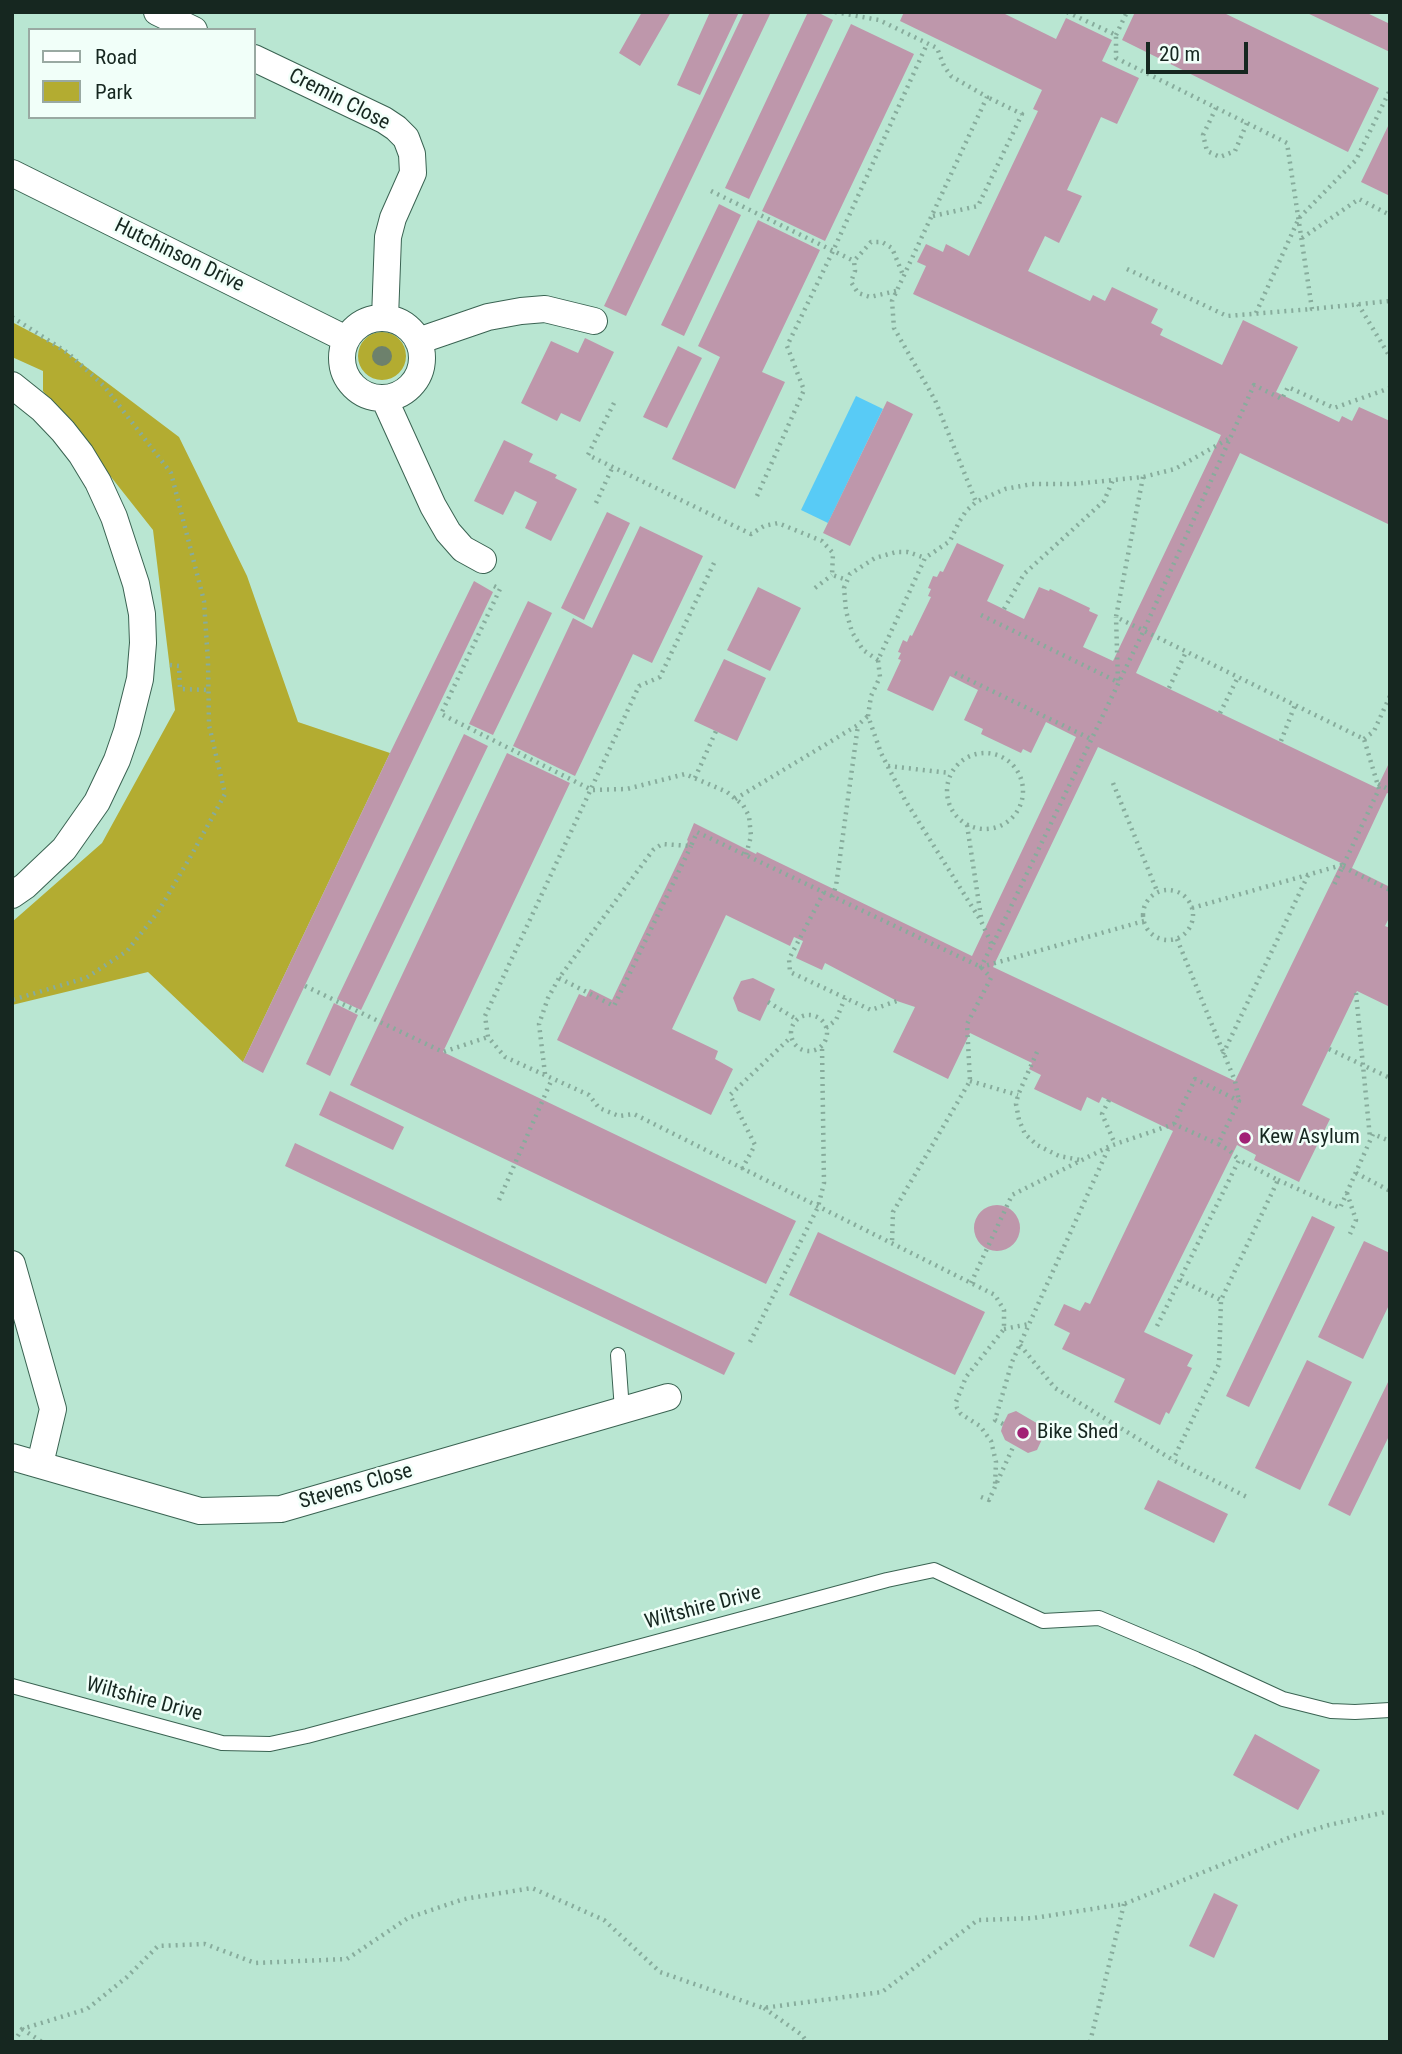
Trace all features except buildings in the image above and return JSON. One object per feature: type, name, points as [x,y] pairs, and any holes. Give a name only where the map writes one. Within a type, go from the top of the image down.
[{"type":"street","points":[[144,28],[152,12]]},
{"type":"street","points":[[157,12],[190,28]]},
{"type":"street","name":"Cremin Close","points":[[256,59],[384,120],[406,138],[412,154],[413,173],[393,218],[388,237],[385,318]]},
{"type":"street","name":"Hutchinson Drive","points":[[12,173],[346,339]]},
{"type":"street","points":[[418,341],[488,317],[521,310],[545,309],[594,321]]},
{"type":"street","points":[[376,318],[385,318],[405,325],[418,341],[421,367],[417,377],[403,392],[384,398],[363,394],[352,385],[345,374],[342,356],[346,339],[355,328],[376,318]]},
{"type":"street","points":[[12,385],[42,409],[63,431],[98,482],[114,517],[136,583],[142,614],[143,643],[135,704],[117,761],[97,802],[64,849],[26,886],[12,895]]},
{"type":"street","points":[[384,398],[433,506],[448,532],[487,572]]},
{"type":"street","points":[[12,1264],[53,1409],[40,1464]]},
{"type":"street","name":"Stevens Close","points":[[12,1457],[200,1511],[281,1509],[668,1397]]},
{"type":"lane","points":[[618,1355],[622,1410]]},
{"type":"lane","name":"Wiltshire Drive","points":[[12,1686],[222,1744],[270,1744],[321,1733],[887,1580],[934,1570],[1043,1621],[1099,1618],[1283,1699],[1331,1711],[1390,1710]]},
{"type":"path","points":[[835,12],[882,21],[937,48],[951,76],[1022,114],[978,206],[932,216]]},
{"type":"path","points":[[882,21],[884,12]]},
{"type":"path","points":[[1067,12],[1116,36]]},
{"type":"path","points":[[1127,12],[1116,36],[1116,58],[1287,143],[1312,309]]},
{"type":"path","points":[[757,496],[804,390],[787,346],[927,44]]},
{"type":"path","points":[[1256,313],[1299,218],[1356,160],[1390,90]]},
{"type":"path","points":[[976,502],[936,400],[894,328],[892,301],[986,97]]},
{"type":"path","points":[[1216,108],[1203,135],[1207,151],[1220,157],[1235,151],[1247,123]]},
{"type":"path","points":[[711,191],[854,261]]},
{"type":"path","points":[[1302,238],[1359,199],[1390,215]]},
{"type":"path","points":[[897,291],[870,297],[858,293],[851,282],[855,271],[854,261],[871,242],[882,242],[892,248],[904,276]]},
{"type":"path","points":[[1127,269],[1227,316],[1390,301]]},
{"type":"path","points":[[1358,304],[1390,357]]},
{"type":"path","points":[[981,967],[1144,630],[1254,385],[1282,399],[1288,387],[1334,408],[1390,388]]},
{"type":"path","points":[[614,403],[588,455],[751,534],[764,526],[778,523],[822,541],[833,553],[832,575],[815,588]]},
{"type":"path","points":[[992,945],[981,921],[905,800],[881,753],[868,716],[871,696],[880,677],[878,660],[925,558],[950,541],[966,511],[976,502],[1005,489],[1032,484],[1074,484],[1143,477],[1175,469],[1230,438]]},
{"type":"path","points":[[596,503],[613,466]]},
{"type":"path","points":[[1118,682],[1116,617],[1143,477]]},
{"type":"path","points":[[1004,609],[1024,574],[1104,501],[1113,480]]},
{"type":"path","points":[[878,660],[863,650],[852,632],[846,611],[844,588],[847,580],[850,574],[875,558],[896,552],[908,552],[925,558]]},
{"type":"path","points":[[714,563],[660,677],[639,686],[485,1016],[488,1037],[505,1057],[589,1095],[599,1108],[619,1116],[634,1114],[995,1295],[1004,1310],[1004,1329],[966,1377],[956,1402],[961,1414],[980,1426],[991,1441],[996,1462],[995,1486]]},
{"type":"path","points":[[487,572],[500,589],[441,714],[592,790],[627,789],[685,774],[726,792],[743,805],[749,816],[751,836],[746,855]]},
{"type":"path","points":[[832,575],[847,580]]},
{"type":"path","points":[[981,615],[1118,682]]},
{"type":"path","points":[[1116,617],[1364,739],[1379,789],[1334,885]]},
{"type":"path","points":[[1169,688],[1186,652]]},
{"type":"path","points":[[142,662],[179,666],[180,689],[208,690]]},
{"type":"path","points":[[955,673],[1091,739]]},
{"type":"path","points":[[1220,713],[1238,677]]},
{"type":"path","points":[[1364,739],[1374,731],[1390,696]]},
{"type":"path","points":[[1280,741],[1295,705]]},
{"type":"path","points":[[735,799],[868,716]]},
{"type":"path","points":[[832,897],[836,886],[858,724]]},
{"type":"path","points":[[695,778],[716,731]]},
{"type":"path","points":[[982,752],[1002,756],[1017,769],[1023,788],[1019,808],[1006,823],[986,830],[967,825],[952,812],[946,793],[950,773],[963,759],[982,752]]},
{"type":"path","points":[[887,766],[950,773]]},
{"type":"path","points":[[1113,783],[1157,891]]},
{"type":"path","points":[[1378,784],[1390,790]]},
{"type":"path","points":[[967,825],[981,921]]},
{"type":"path","points":[[559,978],[614,1006],[697,832],[981,967],[991,978],[967,1024],[970,1081],[893,1212],[892,1243]]},
{"type":"path","points":[[545,1075],[539,1024],[548,998],[559,978],[653,850],[662,844],[691,846]]},
{"type":"path","points":[[1192,908],[1343,865],[1390,890]]},
{"type":"path","points":[[1223,1054],[1309,873]]},
{"type":"path","points":[[1157,891],[1180,894],[1192,908],[1192,922],[1177,939],[1167,940],[1152,935],[1143,921],[1145,905],[1157,891]]},
{"type":"path","points":[[824,892],[789,959],[790,972],[871,1010],[897,1001]]},
{"type":"path","points":[[981,967],[1143,921]]},
{"type":"path","points":[[1177,939],[1235,1081],[1239,1101],[1217,1144]]},
{"type":"path","points":[[304,986],[443,1052],[488,1037]]},
{"type":"path","points":[[1356,993],[1370,1141]]},
{"type":"path","points":[[826,1028],[836,1020],[845,998]]},
{"type":"path","points":[[768,1002],[796,1019]]},
{"type":"path","points":[[742,1169],[755,1145],[730,1095],[790,1038],[796,1019],[804,1015],[814,1015],[822,1020],[826,1028],[827,1038],[822,1046],[814,1051],[804,1051],[790,1038]]},
{"type":"path","points":[[750,1342],[818,1207],[824,1182],[822,1046]]},
{"type":"path","points":[[1329,1049],[1390,1078]]},
{"type":"path","points":[[1037,1052],[1018,1095],[1016,1104],[1019,1120],[1025,1134],[1037,1145],[1059,1156],[1081,1160]]},
{"type":"path","points":[[499,1200],[552,1078]]},
{"type":"path","points":[[1174,1124],[1195,1079],[1239,1101]]},
{"type":"path","points":[[970,1081],[1018,1095]]},
{"type":"path","points":[[1003,1424],[995,1420],[1012,1362],[1112,1145],[1102,1114],[1109,1100]]},
{"type":"path","points":[[971,1283],[1012,1195],[1112,1145],[1174,1124],[1229,1150],[1239,1160],[1278,1180],[1340,1208],[1373,1134],[1390,1141]]},
{"type":"path","points":[[1157,1326],[1239,1160]]},
{"type":"path","points":[[1356,1173],[1390,1191]]},
{"type":"path","points":[[1173,1460],[1219,1364],[1221,1300],[1278,1180]]},
{"type":"path","points":[[1347,1193],[1356,1220],[1350,1234]]},
{"type":"path","points":[[1180,1280],[1221,1300]]},
{"type":"path","points":[[1004,1329],[1029,1324]]},
{"type":"path","points":[[1019,1345],[1055,1388],[1173,1460],[1249,1499]]},
{"type":"path","points":[[981,1497],[989,1500],[1014,1445]]},
{"type":"path","points":[[763,2008],[883,1992],[978,1920],[1034,1918],[1124,1904],[1293,1836],[1390,1811]]},
{"type":"path","points":[[14,2042],[22,2029],[87,2009],[127,1977],[158,1946],[205,1944],[255,1963],[347,1959],[408,1917],[464,1899],[532,1888],[604,1920],[660,1972],[763,2008],[802,2035],[807,2042]]},
{"type":"path","points":[[1090,2042],[1124,1904]]},
{"type":"path","points":[[22,2029],[42,2042]]},
{"type":"green space","points":[[12,322],[61,348],[179,437],[247,576],[298,722],[390,753],[243,1062],[148,972],[12,1005],[12,922],[102,843],[175,710],[153,530],[43,391],[43,371],[12,357]]},
{"type":"green space","points":[[382,332],[399,339],[406,356],[399,373],[382,380],[365,373],[358,356],[365,339]]},
{"type":"water","points":[[856,396],[883,409],[828,523],[801,510]]},
{"type":"place","name":"Kew Asylum","points":[[1245,1138]]},
{"type":"place","name":"Bike Shed","points":[[1023,1433]]}]
